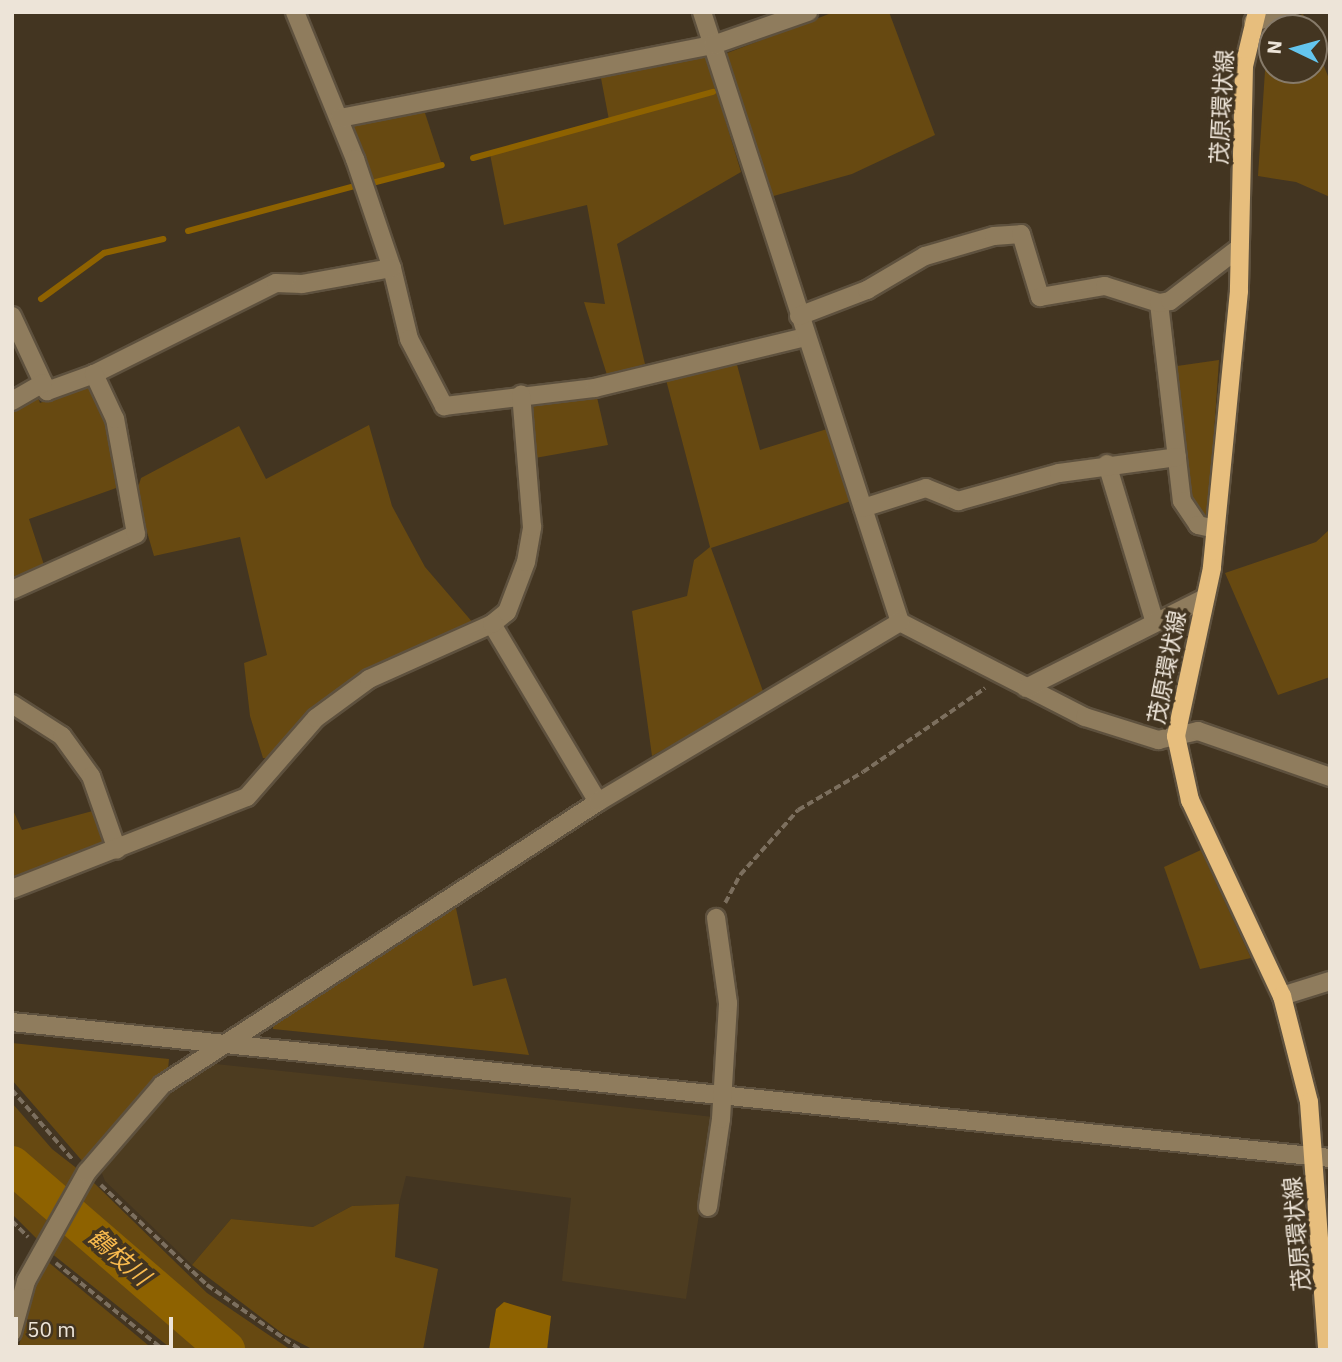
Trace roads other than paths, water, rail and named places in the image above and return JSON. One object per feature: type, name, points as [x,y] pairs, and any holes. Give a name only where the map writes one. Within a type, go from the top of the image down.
[{"type":"main road","name":"茂原環状線","points":[[1255,17],[1244,66],[1240,247],[1216,529],[1205,598],[1176,736],[1190,800],[1237,892],[1282,996],[1309,1102],[1322,1157],[1328,1350]]},
{"type":"street","points":[[295,12],[340,118],[392,268],[409,340],[444,406],[521,394],[595,388],[806,337]]},
{"type":"street","points":[[702,12],[900,622],[1085,717],[1158,740],[1198,732],[1330,777]]},
{"type":"street","points":[[340,118],[713,45],[808,12]]},
{"type":"street","points":[[1255,17],[1287,12]]},
{"type":"street","points":[[799,316],[867,289],[925,256],[994,236],[1021,234],[1040,297],[1105,286],[1158,303],[1170,301],[1240,247]]},
{"type":"street","points":[[12,316],[47,391],[94,374],[276,283],[302,284],[392,268]]},
{"type":"street","points":[[1158,303],[1186,513],[1198,524],[1216,529]]},
{"type":"street","points":[[12,590],[136,534],[115,419],[94,374]]},
{"type":"street","points":[[12,401],[43,383]]},
{"type":"street","points":[[12,889],[247,797],[316,718],[369,680],[492,624],[507,612],[526,562],[532,527],[521,394]]},
{"type":"street","points":[[863,508],[926,488],[958,501],[1107,464],[1177,457]]},
{"type":"street","points":[[1107,464],[1154,620]]},
{"type":"street","points":[[1026,688],[1154,620],[1205,598]]},
{"type":"street","points":[[12,1332],[18,1303],[41,1250],[87,1172],[162,1085],[598,802],[900,622]]},
{"type":"street","points":[[492,624],[598,802]]},
{"type":"street","points":[[12,704],[62,737],[91,776],[117,850]]},
{"type":"street","points":[[708,1207],[723,1099],[728,1003],[716,918]]},
{"type":"street","points":[[1282,996],[1330,981]]},
{"type":"street","points":[[12,1022],[723,1099],[1322,1157]]},
{"type":"waterway","points":[[473,158],[713,92]]},
{"type":"waterway","points":[[372,183],[442,165]]},
{"type":"waterway","points":[[188,231],[359,185]]},
{"type":"waterway","points":[[41,299],[104,253],[163,239]]},
{"type":"waterway","name":"鶴枝川","points":[[12,1165],[226,1350]]}]
